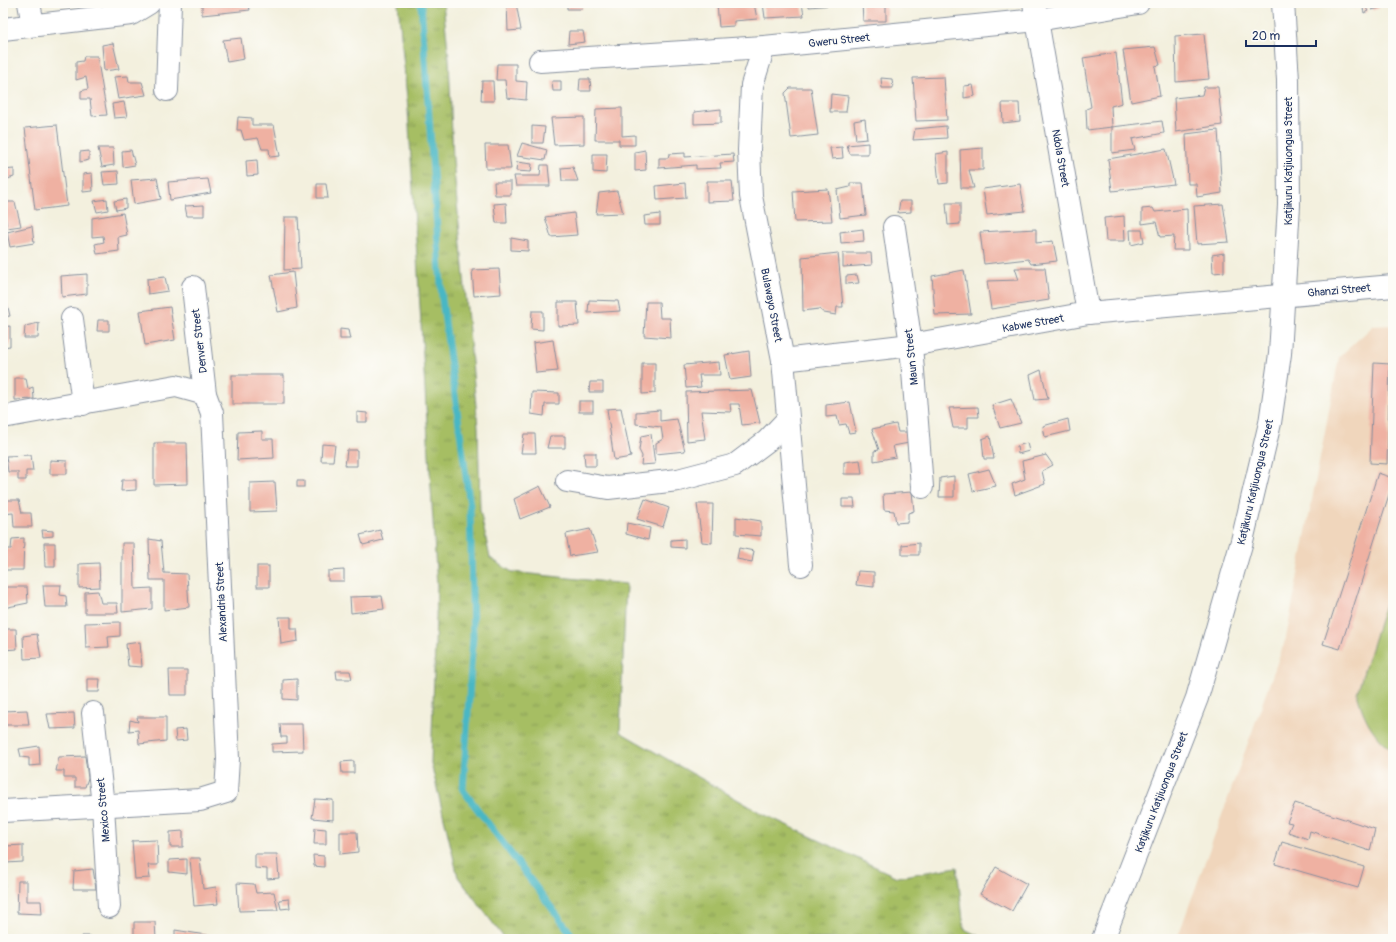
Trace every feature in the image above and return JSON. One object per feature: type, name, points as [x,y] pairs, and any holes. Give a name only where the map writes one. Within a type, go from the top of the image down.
[{"type":"street","points":[[29,3],[33,25]]},
{"type":"street","points":[[3,30],[33,25],[131,14],[149,3]]},
{"type":"street","points":[[167,90],[170,3]]},
{"type":"street","name":"Gweru Street","points":[[540,61],[764,47],[1036,12],[1138,3]]},
{"type":"street","name":"Katjikuru Katjiuongua Street","points":[[1103,939],[1197,698],[1242,541],[1270,423],[1280,354],[1284,294],[1289,160],[1288,80],[1283,3]]},
{"type":"street","name":"Ndola Street","points":[[1036,12],[1088,313]]},
{"type":"street","name":"Bulawayo Street","points":[[764,47],[752,85],[748,150],[751,188],[783,360],[801,565]]},
{"type":"street","name":"Maun Street","points":[[894,227],[911,344],[922,487]]},
{"type":"street","name":"Ghanzi Street","points":[[1284,294],[1393,286]]},
{"type":"street","name":"Denver Street","points":[[193,287],[205,394]]},
{"type":"street","name":"Kabwe Street","points":[[783,360],[911,344],[1088,313],[1284,294]]},
{"type":"street","points":[[72,319],[83,404]]},
{"type":"street","points":[[3,417],[83,404],[176,386],[205,394]]},
{"type":"street","name":"Alexandria Street","points":[[3,811],[200,800],[226,792],[228,759],[212,413],[205,394]]},
{"type":"street","points":[[567,481],[608,488],[678,480],[735,465],[767,441],[788,419]]},
{"type":"street","name":"Mexico Street","points":[[93,714],[103,806],[109,907]]},
{"type":"shaded area","points":[[1393,325],[1393,939],[1177,939],[1286,638],[1339,357],[1373,326]]},
{"type":"green space","points":[[398,3],[443,3],[449,59],[453,160],[478,427],[480,510],[490,558],[512,572],[626,584],[620,732],[761,813],[897,877],[957,867],[964,929],[985,939],[505,939],[458,877],[431,763],[437,587],[408,109]]},
{"type":"green space","points":[[1393,579],[1393,751],[1374,732],[1362,710],[1357,693]]},
{"type":"building","points":[[202,3],[248,3],[250,10],[202,15]]},
{"type":"building","points":[[507,3],[516,3],[521,30],[508,31]]},
{"type":"building","points":[[567,3],[583,3],[582,9],[567,9]]},
{"type":"building","points":[[717,3],[754,3],[757,19],[734,21],[734,26],[719,27]]},
{"type":"building","points":[[763,3],[802,3],[804,16],[765,18]]},
{"type":"building","points":[[809,3],[833,3],[833,5],[809,7]]},
{"type":"building","points":[[862,3],[886,3],[886,21],[863,21]]},
{"type":"building","points":[[1362,3],[1377,3],[1379,8],[1372,10],[1372,5],[1366,8],[1368,11],[1364,13]]},
{"type":"building","points":[[569,31],[583,31],[585,42],[568,44]]},
{"type":"building","points":[[1204,34],[1209,79],[1176,82],[1175,36]]},
{"type":"building","points":[[241,38],[244,59],[227,62],[223,40]]},
{"type":"building","points":[[113,43],[119,69],[104,71],[102,45]]},
{"type":"building","points":[[1155,47],[1160,65],[1155,66],[1160,96],[1131,102],[1123,50]]},
{"type":"building","points":[[1116,53],[1122,103],[1111,106],[1112,127],[1087,130],[1086,109],[1091,107],[1083,58]]},
{"type":"building","points":[[84,56],[97,56],[107,115],[92,116],[90,99],[81,99],[81,91],[88,89],[86,77],[76,80],[76,62],[83,61]]},
{"type":"building","points":[[497,64],[516,64],[516,81],[527,82],[526,100],[507,98],[505,80],[496,80]]},
{"type":"building","points":[[128,76],[129,82],[142,82],[146,95],[118,99],[114,77]]},
{"type":"building","points":[[944,77],[947,120],[916,121],[913,78]]},
{"type":"building","points":[[881,78],[892,79],[893,88],[882,88]]},
{"type":"building","points":[[580,79],[590,79],[591,91],[579,91]]},
{"type":"building","points":[[482,81],[493,81],[494,101],[481,101]]},
{"type":"building","points":[[552,81],[561,81],[561,91],[553,91]]},
{"type":"building","points":[[973,85],[975,96],[964,98],[964,86]]},
{"type":"building","points":[[1204,87],[1218,87],[1222,125],[1176,132],[1174,98],[1202,95]]},
{"type":"building","points":[[790,88],[811,88],[818,135],[791,138],[785,93]]},
{"type":"building","points":[[831,94],[848,96],[846,112],[830,112]]},
{"type":"building","points":[[124,102],[127,117],[114,118],[112,104]]},
{"type":"building","points":[[1002,103],[1019,103],[1020,121],[1003,123]]},
{"type":"building","points":[[622,108],[622,136],[635,135],[635,145],[619,145],[619,140],[595,140],[596,109]]},
{"type":"building","points":[[721,109],[721,123],[694,124],[694,112]]},
{"type":"building","points":[[238,117],[252,118],[252,125],[274,125],[280,156],[270,157],[269,149],[262,149],[258,138],[244,140],[241,130],[237,130]]},
{"type":"building","points":[[584,117],[584,144],[554,145],[551,118]]},
{"type":"building","points":[[865,119],[867,139],[856,140],[854,121]]},
{"type":"building","points":[[1162,121],[1164,133],[1132,139],[1135,150],[1112,153],[1112,127]]},
{"type":"building","points":[[57,125],[67,206],[35,210],[25,128]]},
{"type":"building","points":[[3,126],[5,126],[5,138],[3,139]]},
{"type":"building","points":[[532,126],[545,127],[543,143],[532,143]]},
{"type":"building","points":[[946,126],[947,138],[913,140],[915,129]]},
{"type":"building","points":[[1218,130],[1222,193],[1197,197],[1196,184],[1188,184],[1186,134]]},
{"type":"building","points":[[522,143],[547,150],[545,160],[517,156]]},
{"type":"building","points":[[868,143],[868,154],[850,154],[847,145]]},
{"type":"building","points":[[485,145],[508,145],[511,169],[486,169]]},
{"type":"building","points":[[842,147],[843,158],[832,159],[830,148]]},
{"type":"building","points":[[98,148],[113,148],[114,165],[102,167]]},
{"type":"building","points":[[983,148],[983,170],[969,170],[974,188],[961,188],[960,150]]},
{"type":"building","points":[[1166,149],[1174,184],[1112,191],[1108,159]]},
{"type":"building","points":[[131,150],[135,165],[123,167],[122,151]]},
{"type":"building","points":[[645,150],[646,170],[635,171],[635,152]]},
{"type":"building","points":[[89,151],[89,160],[80,162],[80,152]]},
{"type":"building","points":[[948,152],[948,183],[939,184],[936,154]]},
{"type":"building","points":[[685,153],[685,157],[733,154],[734,162],[720,163],[721,168],[696,169],[696,165],[659,168],[659,158],[668,158],[669,154]]},
{"type":"building","points":[[593,154],[607,154],[606,173],[593,172]]},
{"type":"building","points":[[257,160],[258,175],[247,176],[246,161]]},
{"type":"building","points":[[517,162],[532,164],[531,172],[516,171]]},
{"type":"building","points":[[541,165],[548,165],[550,186],[516,186],[514,176],[540,176]]},
{"type":"building","points":[[573,167],[578,181],[562,181],[561,168]]},
{"type":"building","points":[[14,169],[14,177],[4,180],[3,170]]},
{"type":"building","points":[[118,171],[119,184],[104,185],[102,172]]},
{"type":"building","points":[[92,173],[93,191],[83,192],[83,174]]},
{"type":"building","points":[[157,178],[161,199],[134,204],[131,180]]},
{"type":"building","points":[[208,179],[211,193],[170,200],[168,182]]},
{"type":"building","points":[[707,181],[732,181],[734,201],[707,202]]},
{"type":"building","points":[[494,182],[511,182],[511,195],[495,195]]},
{"type":"building","points":[[685,183],[686,198],[657,200],[656,186]]},
{"type":"building","points":[[850,183],[863,183],[866,215],[840,218],[837,190],[850,187]]},
{"type":"building","points":[[317,184],[326,184],[328,198],[317,198]]},
{"type":"building","points":[[1020,184],[1025,211],[987,215],[983,189]]},
{"type":"building","points":[[828,189],[832,221],[795,222],[793,191]]},
{"type":"building","points":[[617,191],[623,213],[596,214],[599,193]]},
{"type":"building","points":[[107,199],[108,210],[97,212],[94,201]]},
{"type":"building","points":[[126,199],[126,208],[116,210],[114,201]]},
{"type":"building","points":[[900,201],[911,201],[911,212],[898,213]]},
{"type":"building","points":[[3,202],[15,202],[21,226],[7,228]]},
{"type":"building","points":[[506,203],[507,223],[496,223],[494,204]]},
{"type":"building","points":[[946,203],[960,203],[960,224],[948,225]]},
{"type":"building","points":[[1223,204],[1229,242],[1197,244],[1194,206]]},
{"type":"building","points":[[204,205],[204,216],[187,216],[185,206]]},
{"type":"building","points":[[1153,208],[1155,212],[1187,209],[1188,250],[1173,250],[1174,236],[1160,237],[1156,222],[1142,224],[1142,209]]},
{"type":"building","points":[[123,213],[127,235],[118,237],[119,251],[97,254],[95,244],[104,242],[103,236],[92,237],[92,218]]},
{"type":"building","points":[[574,213],[577,235],[551,237],[545,217]]},
{"type":"building","points":[[660,214],[660,225],[645,225],[644,216]]},
{"type":"building","points":[[1124,216],[1125,241],[1106,241],[1104,218]]},
{"type":"building","points":[[285,217],[298,217],[301,269],[284,270]]},
{"type":"building","points":[[32,226],[34,243],[10,247],[7,232]]},
{"type":"building","points":[[863,229],[864,241],[841,243],[840,232]]},
{"type":"building","points":[[1036,229],[1036,243],[1053,241],[1057,261],[1031,264],[1028,259],[984,264],[980,232]]},
{"type":"building","points":[[1130,230],[1142,230],[1144,242],[1131,245]]},
{"type":"building","points":[[511,238],[528,241],[528,251],[511,250]]},
{"type":"building","points":[[838,253],[843,307],[837,307],[836,315],[824,313],[819,309],[803,311],[802,257]]},
{"type":"building","points":[[843,253],[871,253],[872,265],[843,267]]},
{"type":"building","points":[[1224,253],[1224,272],[1213,273],[1212,255]]},
{"type":"building","points":[[1015,268],[1045,268],[1049,300],[991,309],[987,281],[1019,280]]},
{"type":"building","points":[[499,269],[501,294],[474,296],[472,270]]},
{"type":"building","points":[[964,270],[971,314],[935,315],[932,276]]},
{"type":"building","points":[[293,272],[297,308],[278,312],[271,275]]},
{"type":"building","points":[[87,274],[87,294],[62,297],[61,276]]},
{"type":"building","points":[[857,275],[859,283],[846,284],[846,276]]},
{"type":"building","points":[[165,277],[168,291],[148,294],[147,279]]},
{"type":"building","points":[[3,286],[10,316],[3,317]]},
{"type":"building","points":[[589,300],[618,301],[620,311],[588,313]]},
{"type":"building","points":[[558,302],[577,302],[579,325],[558,326]]},
{"type":"building","points":[[646,302],[659,302],[660,318],[670,318],[671,338],[644,336]]},
{"type":"building","points":[[170,307],[175,340],[145,345],[140,311]]},
{"type":"building","points":[[532,311],[543,311],[543,330],[531,329]]},
{"type":"building","points":[[98,320],[109,320],[109,331],[97,331]]},
{"type":"building","points":[[39,323],[38,338],[24,338],[25,326]]},
{"type":"building","points":[[10,326],[10,346],[3,347],[3,327]]},
{"type":"building","points":[[340,329],[348,330],[350,339],[340,339]]},
{"type":"building","points":[[553,340],[558,371],[536,373],[533,343]]},
{"type":"building","points":[[749,351],[751,377],[730,380],[725,355]]},
{"type":"building","points":[[719,362],[720,375],[699,375],[701,387],[686,388],[684,365]]},
{"type":"building","points":[[642,363],[655,363],[655,393],[642,394]]},
{"type":"building","points":[[1374,363],[1390,364],[1387,464],[1370,463]]},
{"type":"building","points":[[1041,370],[1048,399],[1035,400],[1030,375]]},
{"type":"building","points":[[232,375],[284,375],[284,404],[232,404]]},
{"type":"building","points":[[15,378],[26,378],[28,389],[33,387],[34,399],[15,400]]},
{"type":"building","points":[[590,382],[603,382],[603,392],[589,392]]},
{"type":"building","points":[[752,390],[760,423],[742,425],[739,404],[730,404],[731,412],[701,411],[705,439],[687,441],[686,392]]},
{"type":"building","points":[[532,392],[559,393],[559,404],[545,404],[544,416],[531,414]]},
{"type":"building","points":[[1011,399],[1021,423],[1000,428],[992,405]]},
{"type":"building","points":[[579,401],[593,401],[593,412],[579,412]]},
{"type":"building","points":[[850,402],[856,432],[849,433],[846,424],[839,425],[837,416],[826,417],[826,405]]},
{"type":"building","points":[[978,407],[979,417],[968,417],[968,428],[953,428],[949,408]]},
{"type":"building","points":[[621,408],[631,457],[614,460],[607,409]]},
{"type":"building","points":[[660,410],[660,421],[677,419],[685,451],[656,454],[656,443],[663,439],[661,427],[636,424],[636,412]]},
{"type":"building","points":[[357,412],[367,413],[367,422],[357,422]]},
{"type":"building","points":[[1068,419],[1070,431],[1045,437],[1043,426]]},
{"type":"building","points":[[896,424],[898,432],[907,432],[909,443],[893,446],[896,457],[874,461],[874,451],[879,450],[872,429]]},
{"type":"building","points":[[262,431],[262,439],[273,439],[274,458],[237,460],[238,432]]},
{"type":"building","points":[[524,434],[535,434],[536,453],[521,453]]},
{"type":"building","points":[[651,434],[655,464],[641,465],[642,456],[639,450],[641,436]]},
{"type":"building","points":[[550,436],[565,436],[565,448],[547,448]]},
{"type":"building","points":[[990,436],[994,459],[984,459],[982,439]]},
{"type":"building","points":[[154,443],[187,443],[188,484],[154,485]]},
{"type":"building","points":[[1027,443],[1029,451],[1018,454],[1017,446]]},
{"type":"building","points":[[322,444],[335,445],[333,461],[321,461]]},
{"type":"building","points":[[347,450],[357,450],[357,466],[345,466]]},
{"type":"building","points":[[584,453],[596,453],[596,466],[585,466]]},
{"type":"building","points":[[31,455],[33,471],[26,471],[26,480],[18,480],[18,472],[8,472],[6,456]]},
{"type":"building","points":[[1046,455],[1053,465],[1042,471],[1045,484],[1015,495],[1012,484],[1025,479],[1022,461]]},
{"type":"building","points":[[50,460],[67,461],[67,474],[50,474]]},
{"type":"building","points":[[860,460],[862,474],[844,474],[844,462]]},
{"type":"building","points":[[989,469],[996,486],[973,491],[969,474]]},
{"type":"building","points":[[1378,473],[1393,478],[1393,482],[1340,649],[1323,644]]},
{"type":"building","points":[[954,476],[954,497],[939,497],[940,478]]},
{"type":"building","points":[[122,480],[136,480],[136,490],[121,491]]},
{"type":"building","points":[[297,481],[304,481],[304,487],[297,487]]},
{"type":"building","points":[[275,482],[277,511],[250,512],[250,483]]},
{"type":"building","points":[[540,486],[550,507],[520,519],[514,499]]},
{"type":"building","points":[[912,492],[914,511],[908,513],[908,522],[896,523],[894,511],[884,510],[883,494]]},
{"type":"building","points":[[3,493],[5,493],[7,500],[19,500],[22,513],[31,513],[32,527],[14,527],[13,513],[3,514]]},
{"type":"building","points":[[645,499],[669,508],[663,527],[637,519]]},
{"type":"building","points":[[842,499],[854,499],[855,507],[842,507]]},
{"type":"building","points":[[697,504],[713,504],[712,543],[702,542]]},
{"type":"building","points":[[736,517],[761,521],[761,536],[736,534]]},
{"type":"building","points":[[627,523],[650,528],[648,540],[626,534]]},
{"type":"building","points":[[590,529],[598,552],[570,556],[566,534]]},
{"type":"building","points":[[42,530],[53,531],[53,536],[43,537]]},
{"type":"building","points":[[380,530],[383,540],[363,545],[360,535]]},
{"type":"building","points":[[24,538],[23,570],[3,570],[3,549],[11,549],[12,539]]},
{"type":"building","points":[[149,539],[161,541],[164,573],[187,574],[189,607],[164,610],[164,580],[150,580]]},
{"type":"building","points":[[685,539],[685,548],[671,547],[671,540]]},
{"type":"building","points":[[44,543],[55,543],[55,567],[45,567]]},
{"type":"building","points":[[122,543],[134,543],[135,589],[152,588],[152,609],[122,612]]},
{"type":"building","points":[[919,543],[919,555],[902,555],[902,545]]},
{"type":"building","points":[[739,548],[754,551],[752,562],[737,559]]},
{"type":"building","points":[[99,563],[100,587],[79,588],[79,564]]},
{"type":"building","points":[[257,566],[269,566],[269,587],[257,587]]},
{"type":"building","points":[[344,570],[344,581],[328,581],[328,571]]},
{"type":"building","points":[[858,571],[874,572],[874,587],[856,585]]},
{"type":"building","points":[[43,585],[61,585],[60,595],[66,596],[67,607],[45,607]]},
{"type":"building","points":[[3,587],[27,587],[28,603],[3,608]]},
{"type":"building","points":[[98,591],[101,603],[117,603],[118,613],[85,613],[85,592]]},
{"type":"building","points":[[382,596],[384,609],[351,613],[350,597]]},
{"type":"building","points":[[279,617],[291,617],[291,629],[297,629],[298,641],[281,644]]},
{"type":"building","points":[[120,622],[120,636],[108,637],[109,647],[86,648],[85,623]]},
{"type":"building","points":[[3,629],[16,629],[17,649],[3,650]]},
{"type":"building","points":[[37,634],[41,658],[24,659],[23,636]]},
{"type":"building","points":[[140,642],[142,667],[128,666],[126,644]]},
{"type":"building","points":[[6,669],[7,690],[3,690],[3,670]]},
{"type":"building","points":[[169,670],[187,670],[187,695],[170,695]]},
{"type":"building","points":[[336,671],[350,671],[352,679],[337,679]]},
{"type":"building","points":[[87,679],[100,679],[99,692],[87,692]]},
{"type":"building","points":[[297,679],[297,700],[283,699],[283,680]]},
{"type":"building","points":[[27,710],[29,725],[3,725],[3,711]]},
{"type":"building","points":[[74,713],[75,728],[50,729],[47,714]]},
{"type":"building","points":[[137,717],[166,717],[166,741],[139,744],[138,730],[129,731],[130,720],[138,722]]},
{"type":"building","points":[[280,724],[302,724],[303,751],[272,752],[272,744],[287,743],[287,737],[281,737]]},
{"type":"building","points":[[186,729],[187,740],[176,741],[175,730]]},
{"type":"building","points":[[39,746],[40,765],[29,766],[29,758],[21,757],[19,749]]},
{"type":"building","points":[[85,756],[88,778],[85,787],[75,787],[75,778],[64,778],[64,771],[56,771],[59,757]]},
{"type":"building","points":[[354,761],[354,773],[342,773],[341,762]]},
{"type":"building","points":[[315,799],[333,800],[333,820],[312,818]]},
{"type":"building","points":[[1295,803],[1375,829],[1370,851],[1310,831],[1308,839],[1288,832],[1292,823],[1287,822]]},
{"type":"building","points":[[315,828],[326,829],[326,844],[314,844]]},
{"type":"building","points":[[183,831],[183,847],[170,847],[170,832]]},
{"type":"building","points":[[340,832],[357,832],[358,852],[340,854]]},
{"type":"building","points":[[157,840],[158,865],[148,865],[150,878],[135,879],[132,841]]},
{"type":"building","points":[[1282,842],[1364,867],[1358,888],[1275,864]]},
{"type":"building","points":[[23,845],[23,862],[6,863],[6,846]]},
{"type":"building","points":[[255,854],[277,854],[279,878],[267,879],[267,869],[255,868]]},
{"type":"building","points":[[313,855],[324,856],[324,867],[314,866]]},
{"type":"building","points":[[190,858],[200,858],[203,889],[216,887],[218,904],[194,906]]},
{"type":"building","points":[[187,859],[187,874],[169,872],[169,860]]},
{"type":"building","points":[[996,867],[1027,884],[1012,911],[980,894]]},
{"type":"building","points":[[93,869],[96,889],[73,889],[74,871]]},
{"type":"building","points":[[3,875],[5,875],[4,901],[3,901]]},
{"type":"building","points":[[18,881],[27,881],[27,901],[41,901],[42,914],[17,913]]},
{"type":"building","points":[[237,883],[254,884],[256,893],[274,892],[278,910],[239,911]]},
{"type":"building","points":[[289,899],[290,908],[281,909],[279,900]]},
{"type":"building","points":[[134,922],[155,922],[156,939],[134,939]]},
{"type":"building","points":[[175,930],[212,936],[212,939],[175,939]]},
{"type":"building","points":[[82,936],[91,936],[90,939],[82,939]]},
{"type":"waterway","points":[[421,3],[442,299],[470,506],[473,636],[463,790],[575,939]]}]
